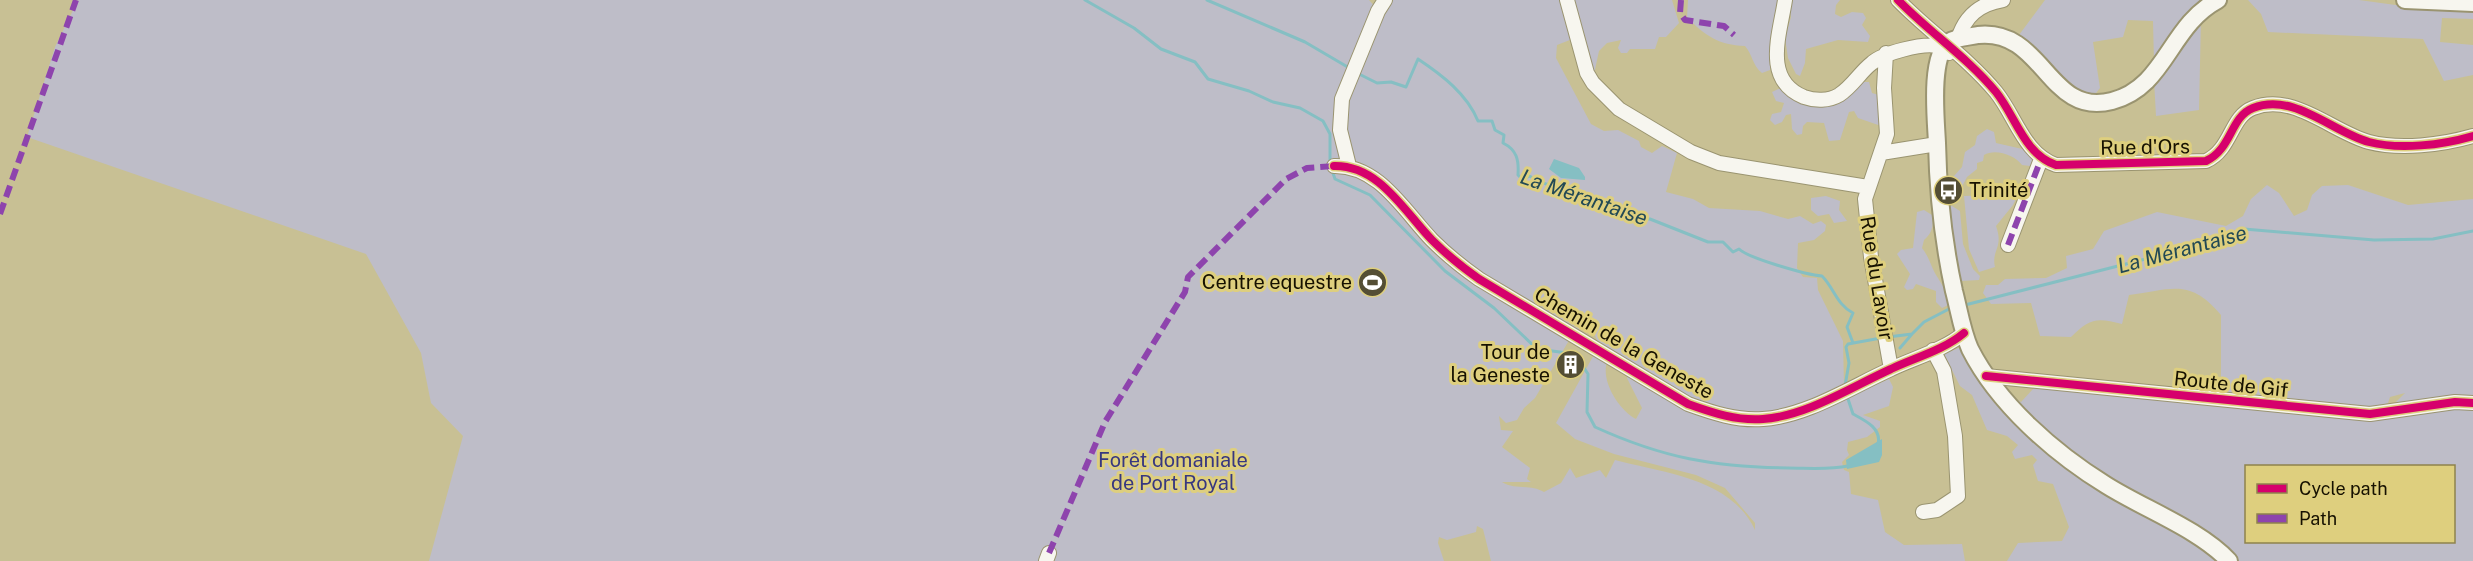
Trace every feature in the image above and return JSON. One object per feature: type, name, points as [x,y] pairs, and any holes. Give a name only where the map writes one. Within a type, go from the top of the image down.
[{"type":"main road","points":[[2218,0],[2189,22],[2147,83],[2122,97],[2101,103],[2081,101],[2068,94],[2030,52],[2015,41],[1994,35],[1950,44],[1937,72],[1937,144],[1942,237],[1964,333],[1986,376],[2047,441],[2105,485],[2207,543],[2229,561]]},
{"type":"main road","points":[[2405,0],[2473,3]]},
{"type":"street","points":[[1567,0],[1587,73],[1593,83],[1619,109],[1671,142],[1719,163],[1868,187]]},
{"type":"street","points":[[1785,0],[1776,63],[1782,79],[1795,92],[1812,99],[1838,96],[1851,86],[1866,68],[1886,53],[1950,44],[1970,15],[1982,7],[2003,0]]},
{"type":"street","points":[[1898,0],[1950,44],[1995,91],[2030,147],[2041,159],[2008,245]]},
{"type":"street","points":[[1334,166],[1349,166],[1340,130],[1342,99],[1356,72],[1378,4]]},
{"type":"street","name":"Rue du Lavoir","points":[[1886,53],[1884,79],[1887,134],[1868,187],[1865,206],[1871,257],[1891,369]]},
{"type":"street","name":"Rue d'Ors","points":[[2041,159],[2064,166],[2206,161],[2222,152],[2243,115],[2251,109],[2268,106],[2306,112],[2360,138],[2377,143],[2437,142],[2473,136]]},
{"type":"street","points":[[1881,153],[1937,144]]},
{"type":"street","name":"Chemin de la Geneste","points":[[1349,166],[1385,187],[1454,261],[1688,404],[1723,416],[1765,419],[1795,411],[1933,350],[1964,333]]},
{"type":"street","points":[[1923,512],[1936,510],[1959,496],[1956,436],[1944,371],[1933,350]]},
{"type":"street","name":"Route de Gif","points":[[1986,376],[2370,414],[2455,402],[2473,403]]},
{"type":"green space","name":"Forêt domaniale de Port Royal","points":[[78,0],[1369,0],[1376,8],[1340,98],[1346,164],[1324,166],[1362,175],[1419,229],[1571,337],[1535,398],[1524,408],[1517,420],[1506,423],[1499,416],[1501,430],[1513,431],[1502,447],[1530,468],[1527,479],[1531,482],[1502,482],[1544,492],[1561,483],[1570,468],[1576,478],[1600,470],[1606,478],[1615,460],[1674,474],[1713,488],[1730,499],[1744,513],[1755,530],[1755,523],[1725,488],[1696,475],[1614,454],[1575,439],[1556,423],[1596,351],[1608,359],[1606,375],[1612,393],[1623,408],[1636,419],[1642,408],[1627,378],[1628,372],[1743,422],[1852,395],[1889,379],[1893,387],[1889,406],[1863,415],[1880,421],[1880,427],[1867,437],[1848,442],[1849,455],[1842,462],[1844,470],[1849,472],[1851,494],[1878,500],[1885,532],[1904,545],[1962,544],[1965,561],[1491,561],[1483,529],[1477,526],[1476,532],[1447,540],[1439,537],[1438,543],[1444,561],[429,561],[463,436],[431,403],[421,353],[366,254],[27,137],[55,47]]},
{"type":"green space","points":[[1389,0],[1563,0],[1575,38],[1557,45],[1556,58],[1591,124],[1604,131],[1618,130],[1639,141],[1641,147],[1652,153],[1662,146],[1677,153],[1666,192],[1693,199],[1709,208],[1760,211],[1788,219],[1800,216],[1813,224],[1821,221],[1826,225],[1825,231],[1814,240],[1798,243],[1797,268],[1803,277],[1817,278],[1818,290],[1843,341],[1844,387],[1782,413],[1716,412],[1596,347],[1598,342],[1593,331],[1583,328],[1572,332],[1479,276],[1350,164],[1342,128],[1345,100]]},
{"type":"green space","points":[[1569,0],[1672,0],[1679,23],[1666,37],[1659,37],[1655,49],[1630,49],[1627,53],[1621,53],[1618,48],[1621,40],[1607,43],[1599,51],[1594,74]]},
{"type":"green space","points":[[1688,0],[1781,0],[1770,70],[1762,73],[1745,46],[1720,41],[1700,29],[1687,17]]},
{"type":"green space","points":[[1788,0],[1840,0],[1836,5],[1835,14],[1841,17],[1852,12],[1863,13],[1866,18],[1862,25],[1870,36],[1868,42],[1838,40],[1806,49],[1805,63],[1800,76],[1796,74],[1788,58],[1785,38],[1791,17]]},
{"type":"green space","points":[[2045,0],[2206,0],[2172,32],[2154,62],[2153,21],[2128,20],[2123,37],[2093,42],[2100,88],[2092,98],[2067,86],[2019,35]]},
{"type":"green space","points":[[2248,0],[2359,0],[2410,7],[2473,7],[2473,19],[2442,18],[2440,42],[2473,45],[2473,75],[2444,81],[2423,39],[2268,32],[2261,14]]},
{"type":"green space","points":[[2201,18],[2199,110],[2156,116],[2154,80]]},
{"type":"green space","points":[[1857,82],[1869,82],[1872,93],[1879,95],[1884,127],[1858,118],[1854,111],[1849,112],[1840,140],[1829,141],[1824,123],[1807,122],[1803,126],[1802,134],[1797,135],[1792,129],[1791,114],[1786,115],[1782,122],[1775,125],[1770,120],[1772,114],[1781,112],[1784,103],[1776,101],[1772,92],[1783,87],[1813,102]]},
{"type":"green space","points":[[1987,129],[1994,132],[1996,143],[2031,151],[2035,155],[2030,166],[2022,165],[2015,158],[1999,152],[1989,153],[1984,155],[1983,161],[1977,163],[1977,169],[1967,177],[1957,196],[1952,194],[1954,176],[1962,167],[1965,152],[1975,145],[1977,136]]},
{"type":"green space","points":[[2023,184],[2013,205],[1996,226],[1999,239],[1994,261],[1995,267],[1979,272],[1969,249],[1964,196],[1996,195]]},
{"type":"green space","points":[[2267,185],[2279,193],[2294,216],[2307,210],[2312,195],[2322,186],[2348,185],[2408,205],[2473,199],[2473,561],[2007,561],[2018,543],[2062,541],[2069,527],[2053,484],[2038,481],[2033,465],[2037,460],[2032,455],[2015,459],[2012,452],[2018,445],[2007,436],[1987,430],[1972,395],[1960,386],[1944,354],[1961,347],[1981,380],[2021,402],[2033,389],[2049,385],[2380,418],[2405,393],[2390,397],[2388,403],[2369,409],[2221,395],[2221,315],[2200,295],[2190,291],[2169,289],[2129,295],[2122,324],[2094,321],[2083,326],[2071,337],[2040,336],[2031,303],[1991,304],[1983,293],[1986,285],[1998,285],[2005,279],[2046,278],[2067,268],[2066,256],[2093,249],[2104,231],[2157,212],[2226,226],[2243,216],[2251,199]]},
{"type":"green space","points":[[1826,196],[1840,201],[1839,210],[1847,221],[1834,223],[1829,214],[1818,216],[1811,210],[1811,198]]},
{"type":"green space","points":[[1952,206],[1960,211],[1963,244],[1973,269],[1980,276],[1979,280],[1961,281],[1957,276],[1943,207]]},
{"type":"green space","points":[[1924,210],[1932,215],[1933,223],[1922,248],[1952,303],[1942,308],[1936,302],[1936,291],[1916,284],[1913,289],[1907,290],[1904,287],[1910,274],[1897,254],[1901,250],[1913,248],[1917,212]]},
{"type":"water","points":[[1554,159],[1579,168],[1585,180],[1561,178],[1549,169]]},
{"type":"water","points":[[1882,439],[1882,455],[1879,462],[1847,469],[1846,460]]},
{"type":"waterway","name":"La Mérantaise","points":[[1085,0],[1134,28],[1161,49],[1195,62],[1208,79],[1249,91],[1273,102],[1300,108],[1323,121],[1330,134],[1330,163]]},
{"type":"waterway","name":"La Mérantaise","points":[[1207,0],[1305,42],[1351,69]]},
{"type":"waterway","name":"La Mérantaise","points":[[1357,73],[1377,83],[1391,82],[1406,87],[1418,59],[1461,94],[1478,121],[1492,121],[1495,130],[1504,135],[1503,143],[1514,152],[1518,175],[1523,180],[1529,176],[1546,184],[1555,184],[1563,192],[1575,191],[1627,213],[1629,208],[1636,211],[1640,219],[1650,219],[1708,242],[1723,242],[1733,252],[1739,249],[1778,266],[1822,276],[1843,306],[1853,313],[1847,327],[1853,343]]},
{"type":"waterway","name":"La Mérantaise","points":[[1332,170],[1335,179],[1370,195],[1445,271],[1494,308],[1537,349],[1575,354],[1588,374],[1587,412],[1595,427],[1643,446],[1712,463],[1788,468],[1848,466]]},
{"type":"waterway","name":"La Mérantaise","points":[[1965,305],[2169,253],[2244,229],[2374,240],[2433,239],[2473,231]]},
{"type":"waterway","name":"La Mérantaise","points":[[1888,337],[1912,334],[1924,322],[1949,309]]},
{"type":"waterway","points":[[1900,348],[1912,334]]},
{"type":"waterway","name":"La Mérantaise","points":[[1845,386],[1849,363],[1846,347],[1848,344],[1881,338]]},
{"type":"waterway","name":"La Mérantaise","points":[[1847,396],[1853,414],[1875,429],[1879,438],[1878,444]]},
{"type":"marked path","points":[[0,214],[76,0]]},
{"type":"marked path","points":[[1681,0],[1680,13],[1685,20],[1724,26],[1734,35]]},
{"type":"marked path","points":[[2008,245],[2041,159]]},
{"type":"marked path","points":[[1049,553],[1105,422],[1185,292],[1188,277],[1286,179],[1307,168],[1334,166]]},
{"type":"cycle path","points":[[1898,0],[1985,79],[2003,102],[2028,144],[2045,160],[2056,165],[2206,161],[2221,149],[2245,112],[2268,104],[2298,109],[2355,137],[2381,144],[2421,145],[2473,136]]},
{"type":"cycle path","points":[[1334,166],[1350,168],[1377,181],[1438,245],[1479,279],[1688,404],[1734,418],[1779,417],[1812,407],[1938,349],[1964,333]]},
{"type":"cycle path","points":[[1986,376],[2370,414],[2455,402],[2473,403]]},
{"type":"place","name":"Trinité","points":[[1948,190]]},
{"type":"place","name":"Centre equestre","points":[[1373,282]]},
{"type":"place","name":"Tour de la Geneste","points":[[1571,364]]}]
